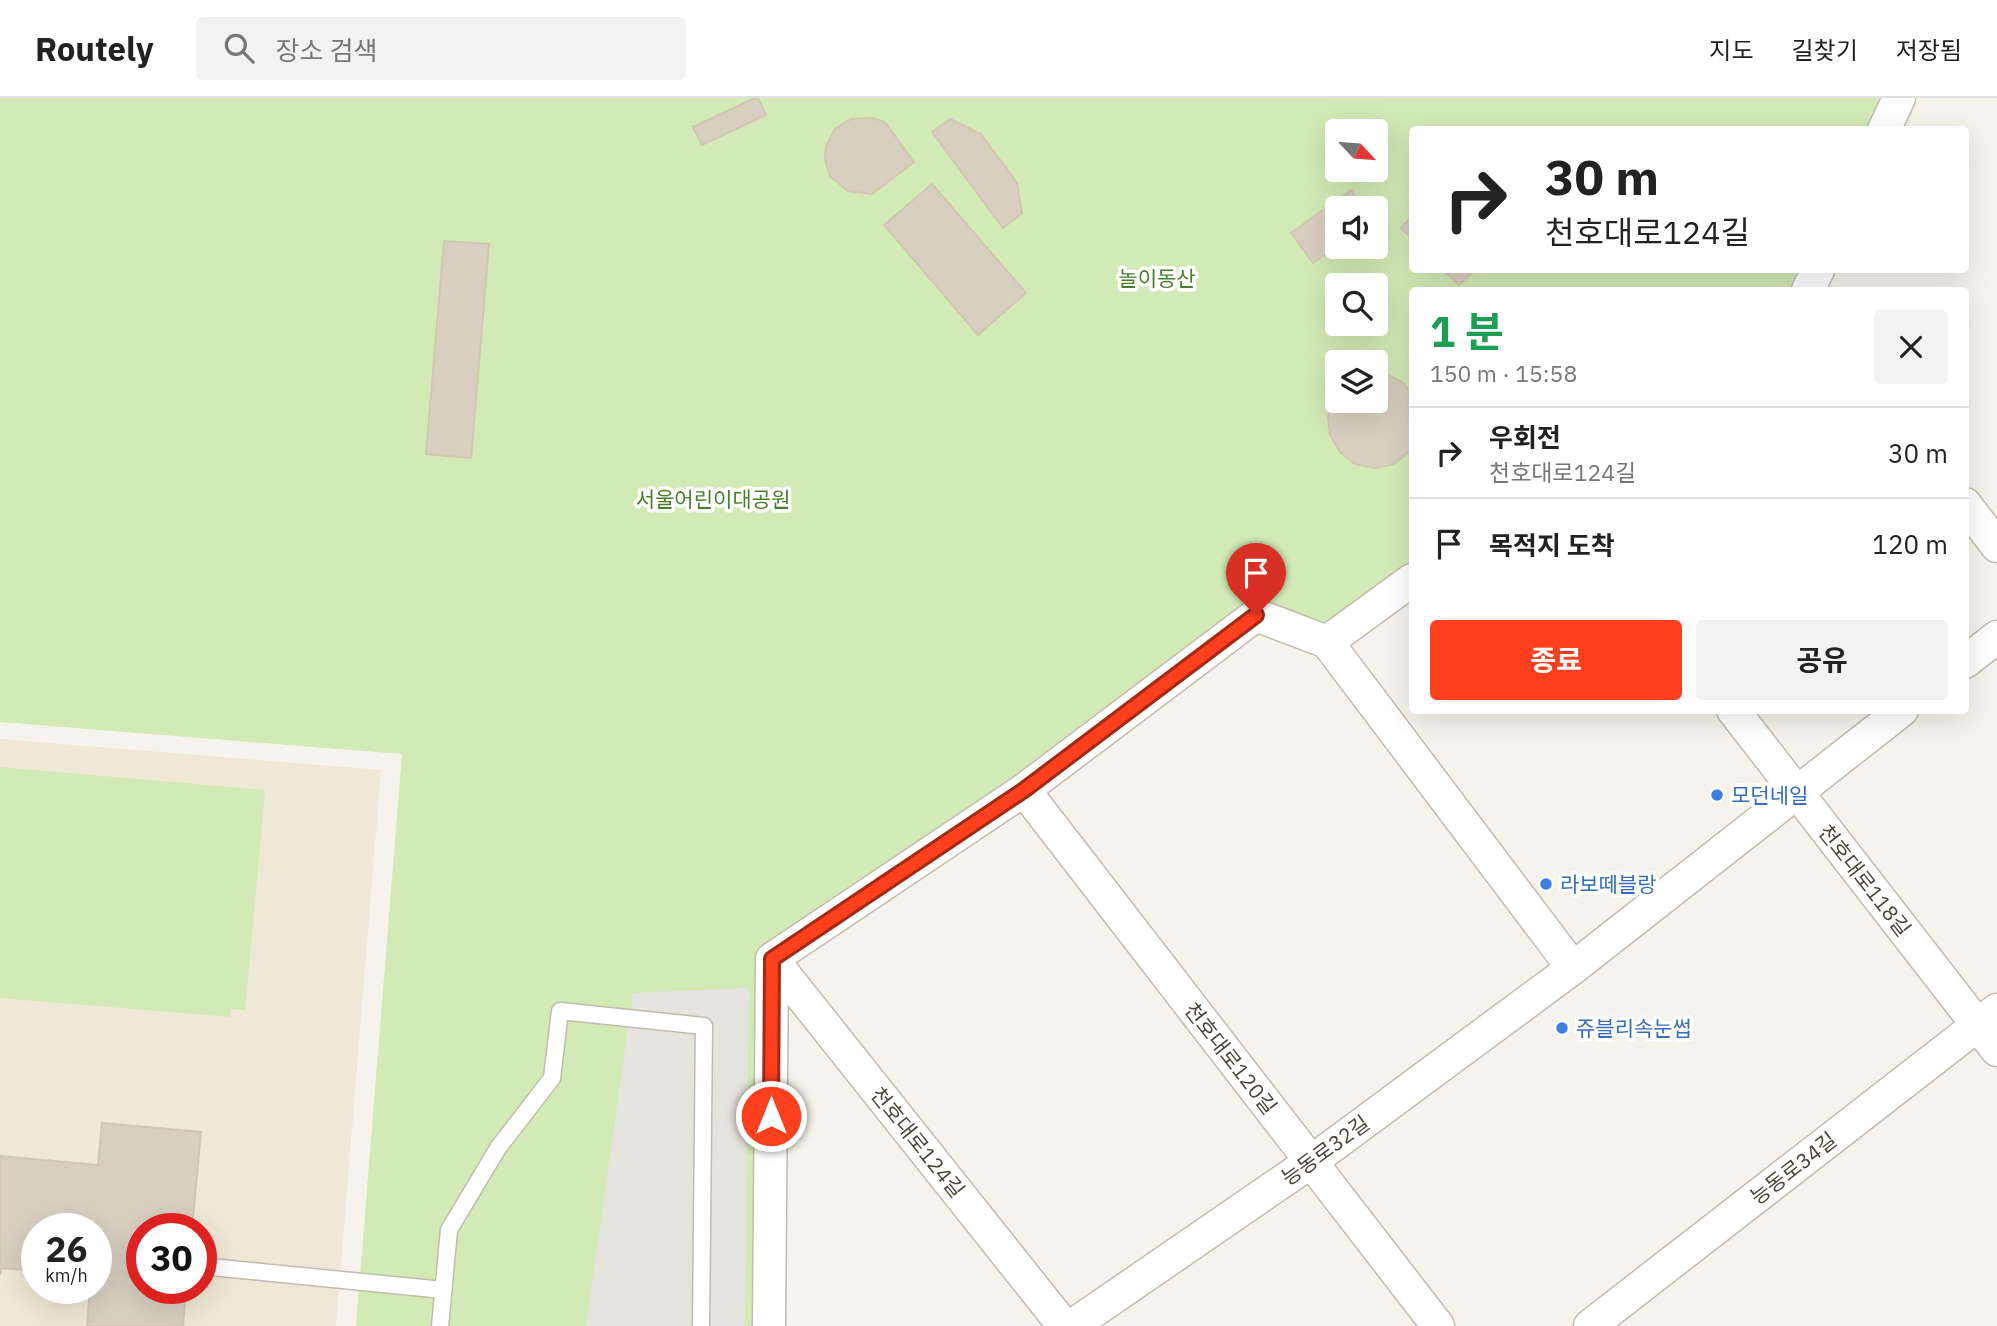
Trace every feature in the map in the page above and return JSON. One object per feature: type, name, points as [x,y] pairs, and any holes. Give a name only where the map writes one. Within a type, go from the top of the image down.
[{"type":"street","points":[[1886,126],[1899,98]]},
{"type":"street","points":[[1969,509],[1997,546]]},
{"type":"street","points":[[1327,642],[1409,582]]},
{"type":"street","points":[[769,1326],[772,959],[1024,790],[1256,615],[1327,642],[1573,968]]},
{"type":"street","points":[[1969,659],[1997,637]]},
{"type":"street","name":"천호대로118길","points":[[1736,714],[1797,793],[1987,1017],[1997,1050]]},
{"type":"street","name":"능동로32길","points":[[1072,1326],[1312,1161],[1573,968],[1897,714]]},
{"type":"street","name":"천호대로120길","points":[[1024,790],[1438,1326]]},
{"type":"street","name":"천호대로124길","points":[[772,959],[1064,1326]]},
{"type":"street","name":"능동로34길","points":[[1590,1326],[1987,1017]]},
{"type":"lane","points":[[440,1326],[449,1230],[498,1148],[552,1079],[560,1011],[704,1026],[701,1326]]},
{"type":"lane","points":[[217,1268],[443,1290]]},
{"type":"shaded area","points":[[0,739],[381,770],[336,1326],[0,1326]]},
{"type":"shaded area","points":[[749,988],[745,1326],[586,1326],[633,993]]},
{"type":"green space","name":"서울어린이대공원","points":[[0,98],[1882,98],[1868,126],[1409,126],[1409,273],[1799,273],[1792,287],[1409,287],[1409,566],[1325,627],[1246,604],[1014,779],[763,948],[760,1326],[356,1326],[402,754],[0,722]]},
{"type":"green space","points":[[0,767],[265,790],[245,1010],[231,1009],[230,1017],[0,998]]},
{"type":"building","points":[[758,98],[766,115],[702,145],[693,127]]},
{"type":"building","points":[[872,118],[885,122],[914,162],[872,194],[848,191],[830,176],[825,160],[826,146],[835,129],[851,119]]},
{"type":"building","points":[[950,119],[981,134],[1017,183],[1022,213],[1003,228],[932,132]]},
{"type":"building","points":[[932,184],[1026,293],[978,335],[884,225]]},
{"type":"building","points":[[1351,190],[1356,196],[1343,196]]},
{"type":"building","points":[[1325,209],[1325,254],[1313,263],[1291,233]]},
{"type":"building","points":[[1409,219],[1409,236],[1401,228]]},
{"type":"building","points":[[444,241],[489,244],[471,458],[426,454]]},
{"type":"building","points":[[1446,273],[1472,273],[1459,285]]},
{"type":"building","points":[[1388,375],[1402,382],[1409,390],[1409,452],[1394,464],[1375,468],[1355,464],[1340,452],[1330,435],[1329,413],[1388,413]]},
{"type":"building","points":[[102,1123],[201,1132],[193,1213],[126,1213],[126,1304],[185,1304],[183,1326],[87,1326],[89,1304],[112,1304],[112,1213],[21,1213],[21,1270],[1,1268],[0,1275],[0,1156],[98,1165]]},
{"type":"place","name":"모던네일","points":[[1717,795]]},
{"type":"place","name":"라보떼블랑","points":[[1546,884]]},
{"type":"place","name":"쥬블리속눈썹","points":[[1562,1028]]},
{"type":"route","points":[[771,1116],[772,959],[1024,790],[1256,615]]},
{"type":"park label","name":"놀이동산","points":[[1157,278]]}]
